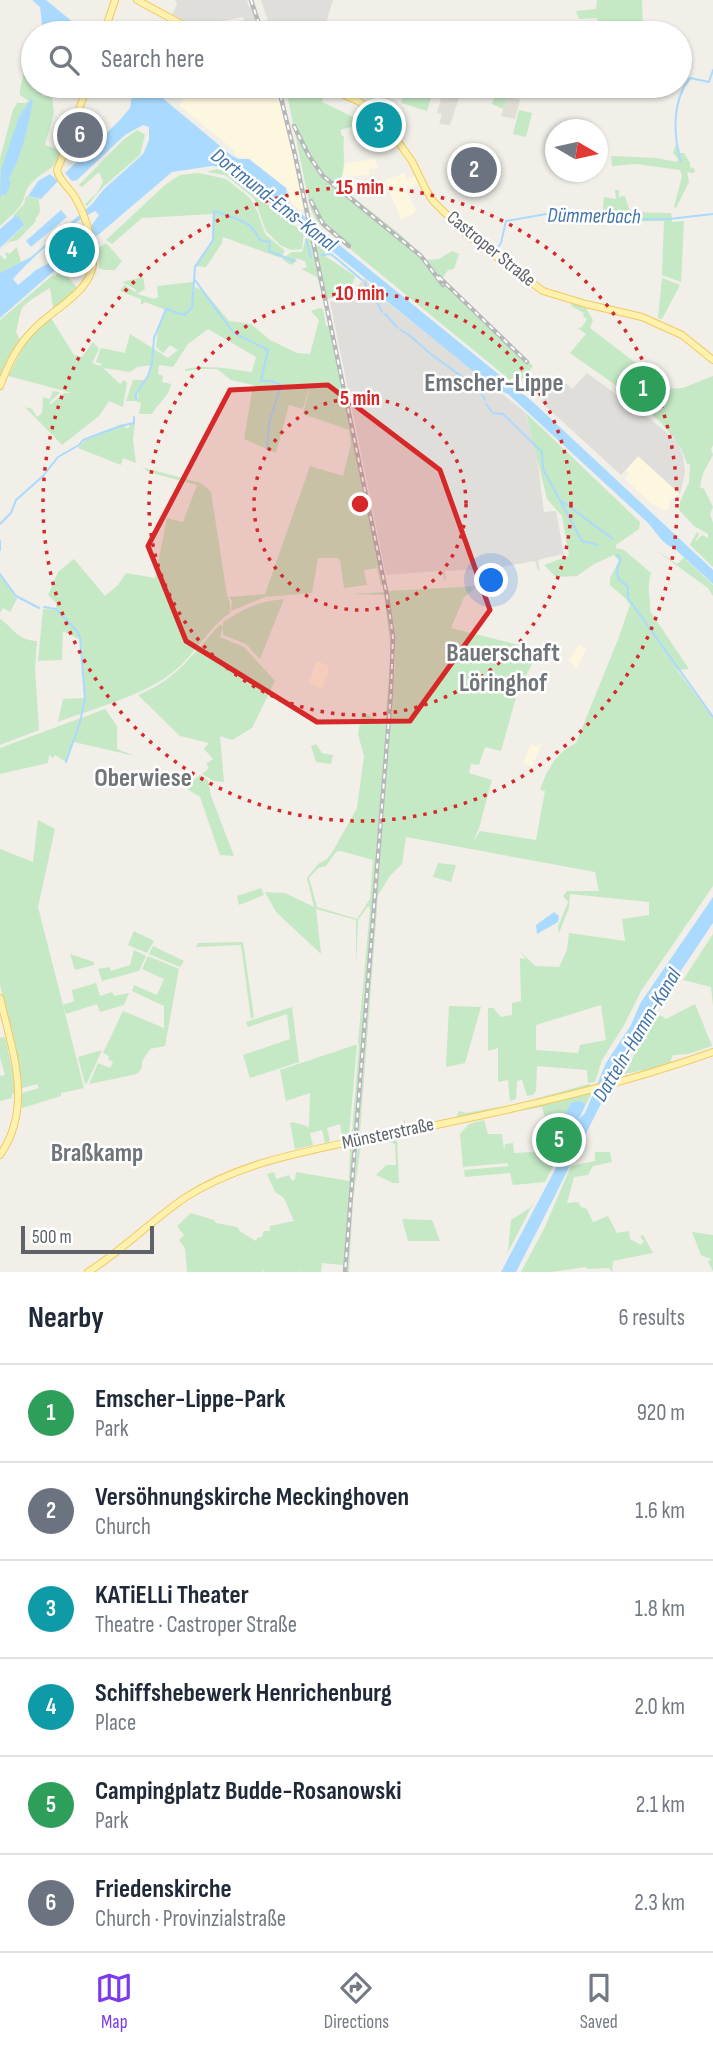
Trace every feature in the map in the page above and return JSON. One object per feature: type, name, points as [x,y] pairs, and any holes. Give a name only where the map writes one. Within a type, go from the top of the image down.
[{"type":"main road","points":[[108,21],[115,0]]},
{"type":"main road","points":[[137,0],[176,21]]},
{"type":"main road","points":[[0,386],[14,354],[31,331],[88,280],[94,262],[83,215],[76,198],[58,176],[57,166],[83,98]]},
{"type":"main road","name":"Castroper Straße","points":[[349,98],[378,114],[412,161],[426,190],[437,205],[467,235],[543,291],[642,317],[682,335],[713,360]]},
{"type":"main road","points":[[0,998],[19,1094],[16,1123],[0,1155]]},
{"type":"main road","name":"Münsterstraße","points":[[88,1272],[118,1252],[187,1197],[226,1176],[273,1160],[593,1089],[713,1052]]},
{"type":"highlighted area","points":[[328,385],[440,470],[490,610],[410,721],[317,722],[186,641],[148,546],[230,390]]},
{"type":"shaded area","points":[[175,0],[247,0],[256,21],[244,21],[243,17],[223,21],[184,21],[172,14],[177,5]]},
{"type":"shaded area","points":[[261,0],[333,0],[327,21],[268,21]]},
{"type":"shaded area","points":[[184,98],[278,98],[305,209],[300,210],[291,203],[287,188],[249,158],[234,154],[235,151],[179,105]]},
{"type":"shaded area","points":[[441,98],[459,98],[450,125],[439,124],[442,114],[437,113]]},
{"type":"shaded area","points":[[507,98],[520,100],[515,119],[501,116]]},
{"type":"shaded area","points":[[375,159],[378,168],[369,169],[369,175],[343,177],[345,163]]},
{"type":"shaded area","points":[[405,173],[407,179],[416,176],[420,184],[405,190],[416,209],[414,214],[401,219],[385,180]]},
{"type":"shaded area","points":[[365,278],[378,295],[525,412],[536,449],[544,512],[556,511],[564,554],[538,561],[540,571],[535,561],[496,568],[445,571],[444,581],[442,572],[437,571],[386,575],[330,302],[338,301],[352,285],[356,288]]},
{"type":"shaded area","points":[[587,373],[677,442],[683,456],[685,473],[680,494],[638,456],[621,475],[541,402],[561,379],[572,389]]},
{"type":"shaded area","points":[[638,456],[680,494],[670,500],[669,508],[665,511],[652,504],[625,479],[629,474],[626,471]]},
{"type":"shaded area","points":[[578,645],[586,649],[576,670],[569,661]]},
{"type":"shaded area","points":[[316,661],[327,665],[329,669],[323,688],[309,684]]},
{"type":"shaded area","points":[[542,742],[532,767],[523,763],[531,744],[537,746]]},
{"type":"green space","points":[[597,0],[642,0],[643,21],[579,19],[576,11],[596,9]]},
{"type":"green space","points":[[24,98],[52,98],[54,113],[45,145],[63,151],[56,163],[29,186],[20,206],[0,226],[0,159],[13,110],[17,103],[29,101]]},
{"type":"green space","points":[[288,98],[323,98],[322,102],[357,119],[355,126],[340,130],[344,136],[344,161],[337,184],[401,235],[427,260],[439,259],[452,251],[459,254],[454,269],[448,270],[442,279],[533,366],[519,384],[512,378],[510,380],[316,221],[310,207]]},
{"type":"green space","points":[[402,98],[431,98],[427,111],[401,103]]},
{"type":"green space","points":[[494,98],[507,98],[503,109],[492,104]]},
{"type":"green space","points":[[519,110],[532,113],[526,137],[513,134]]},
{"type":"green space","points":[[137,130],[145,135],[140,155],[103,187],[87,206],[85,204],[97,193],[103,182],[99,172],[82,187],[79,185],[122,141]]},
{"type":"green space","points":[[676,144],[679,153],[684,153],[690,167],[695,169],[694,173],[687,172],[689,182],[676,208],[674,207],[682,176],[680,170],[637,164],[612,166],[611,156],[677,162],[678,159],[673,153]]},
{"type":"green space","points":[[217,169],[224,171],[304,233],[302,249],[291,250],[280,245],[266,231],[254,198],[225,175],[207,172]]},
{"type":"green space","points":[[199,173],[226,179],[250,198],[265,234],[285,251],[281,258],[223,237],[206,267],[194,266],[212,241],[213,214],[142,218],[112,244],[106,240],[165,185],[180,175]]},
{"type":"green space","points":[[615,190],[619,190],[619,198],[625,196],[630,212],[671,213],[672,222],[684,221],[681,282],[662,275],[664,221],[569,222],[556,217],[602,216],[604,197],[616,199]]},
{"type":"green space","points":[[26,196],[39,199],[40,211],[36,221],[18,240],[9,242],[0,250],[24,225],[16,216],[12,217],[24,204]]},
{"type":"green space","points":[[311,236],[324,300],[317,277],[301,269],[307,267],[305,261],[295,258],[297,261],[291,265],[282,259],[292,252],[302,252],[306,238]]},
{"type":"green space","points":[[314,239],[324,249],[325,256],[355,276],[348,289],[327,299]]},
{"type":"green space","points":[[106,243],[122,261],[115,270],[99,268],[99,248]]},
{"type":"green space","points":[[17,247],[21,262],[0,273],[0,255],[5,260],[5,254]]},
{"type":"green space","points":[[63,264],[68,265],[68,277],[77,291],[48,314],[53,307],[50,288],[23,306],[16,332],[20,340],[0,382],[0,320],[53,275],[55,277]]},
{"type":"green space","points":[[143,277],[145,289],[137,294],[154,299],[158,297],[157,286],[193,282],[192,306],[195,287],[204,291],[229,321],[251,324],[270,340],[297,353],[310,354],[319,320],[311,311],[323,309],[326,326],[329,326],[383,584],[381,585],[377,568],[364,570],[367,585],[344,588],[340,560],[318,558],[312,593],[265,597],[231,611],[232,601],[229,597],[265,594],[310,466],[343,476],[351,444],[349,430],[303,414],[313,374],[303,409],[289,405],[276,453],[244,439],[253,385],[231,380],[217,369],[185,371],[210,367],[252,372],[256,357],[208,329],[188,344],[173,367],[159,365],[158,374],[163,376],[162,382],[171,384],[168,393],[152,414],[139,414],[141,403],[137,402],[152,365],[137,367],[130,372],[103,368],[120,384],[124,380],[127,383],[123,407],[109,401],[99,416],[62,445],[25,407],[32,409],[37,417],[42,413],[43,397],[50,399],[53,391],[60,392],[49,403],[51,404],[64,393],[72,393],[8,376],[26,342],[51,318],[74,355],[82,357],[93,342],[99,349],[92,363],[100,366],[102,364],[96,362],[101,348],[125,353],[130,334],[168,358],[178,350],[170,345],[163,353],[156,347],[158,329],[166,310],[145,302],[141,305],[141,299],[120,291],[124,285],[137,293],[122,282]]},
{"type":"green space","points":[[662,278],[680,285],[662,319],[658,318]]},
{"type":"green space","points":[[572,303],[585,307],[593,320],[590,328],[641,367],[646,361],[653,367],[649,374],[665,389],[683,388],[713,376],[713,455],[703,473],[700,487],[704,489],[713,507],[710,514],[713,523],[713,567],[690,545],[697,532],[699,534],[695,542],[702,535],[708,538],[708,534],[694,526],[679,510],[689,482],[690,464],[687,464],[681,448],[655,417],[620,388],[570,353],[586,334],[578,328],[582,327],[587,319],[583,316],[584,313],[571,306]]},
{"type":"green space","points":[[133,380],[144,380],[135,401],[126,401]]},
{"type":"green space","points":[[526,413],[640,522],[639,529],[616,545],[616,548],[624,550],[651,573],[650,611],[689,669],[677,670],[713,718],[713,886],[641,991],[602,1060],[595,1082],[588,1083],[587,1070],[537,1066],[536,1091],[533,1095],[527,1096],[522,1080],[517,1081],[516,1099],[510,1101],[508,1080],[498,1082],[498,1048],[488,1051],[488,1008],[493,1008],[501,1017],[512,1015],[512,1003],[521,1001],[520,958],[526,959],[519,950],[535,966],[559,967],[567,950],[569,933],[625,941],[622,919],[649,915],[649,902],[570,894],[569,908],[559,933],[558,927],[568,902],[563,896],[567,891],[599,891],[595,872],[406,837],[402,864],[390,876],[378,895],[360,1132],[364,1135],[402,1126],[405,1119],[405,1127],[358,1138],[395,665],[394,627],[388,591],[478,586],[464,597],[451,628],[539,650],[517,694],[501,751],[485,747],[479,765],[471,764],[469,773],[492,780],[473,842],[480,831],[536,840],[545,791],[540,790],[543,782],[558,757],[576,743],[630,605],[610,585],[610,578],[619,561],[614,555],[577,576],[556,577],[544,565],[569,556],[562,516],[547,499]],"holes":[[[601,1005],[606,1040],[580,1045],[578,1053],[536,1050],[536,1025]]]},
{"type":"green space","points":[[125,424],[125,428],[129,428],[130,424],[135,424],[133,440],[136,463],[123,458],[121,465],[78,448],[84,441]]},
{"type":"green space","points":[[139,462],[145,468],[201,483],[211,492],[230,613],[181,665],[161,680],[102,707],[58,722],[63,699],[85,698],[80,640],[63,631],[62,660],[38,661],[43,609],[56,610],[64,617],[48,595],[58,572],[74,559],[105,596],[118,585],[126,573],[155,578],[167,518],[183,522],[197,485],[148,472]]},
{"type":"green space","points":[[654,549],[677,564],[684,558],[713,585],[713,596],[708,588]]},
{"type":"green space","points":[[0,575],[17,599],[10,612],[3,608],[0,613]]},
{"type":"green space","points":[[385,592],[390,627],[392,664],[354,1139],[350,1140],[370,909],[368,906],[358,920],[356,965],[356,920],[316,909],[321,954],[276,912],[265,892],[285,893],[314,907],[307,878],[333,851],[357,808],[364,756],[358,734],[362,712],[385,724],[391,651],[384,595],[352,594]],"holes":[[[336,852],[373,860],[370,899],[357,919],[317,907],[309,878],[318,868],[326,866]]]},
{"type":"green space","points":[[284,599],[260,659],[246,644],[223,635],[223,622],[230,617],[259,604]]},
{"type":"green space","points":[[0,619],[20,636],[37,641],[35,669],[39,730],[0,745]]},
{"type":"green space","points":[[221,624],[223,627],[220,637],[244,647],[275,681],[252,728],[232,740],[220,736],[224,782],[214,781],[202,774],[209,768],[206,764],[213,759],[204,749],[209,743],[180,736],[138,695],[175,673]]},
{"type":"green space","points":[[105,709],[117,726],[117,749],[135,756],[74,742],[66,762],[55,755],[53,758],[49,755],[48,763],[0,774],[0,748]]},
{"type":"green space","points":[[316,744],[322,753],[333,755],[331,764],[316,762],[311,746]]},
{"type":"green space","points":[[182,772],[188,780],[192,781],[200,775],[208,780],[211,796],[234,856],[220,855],[200,797],[173,780]]},
{"type":"green space","points":[[38,820],[55,829],[38,907],[84,1088],[61,1093],[61,1096],[22,1108],[22,1093],[39,1088],[37,1084],[22,1088],[0,984],[0,849],[33,862]]},
{"type":"green space","points":[[438,863],[456,865],[451,882],[433,877]]},
{"type":"green space","points":[[261,888],[264,895],[239,905],[237,896]]},
{"type":"green space","points":[[134,931],[154,941],[147,953],[128,945]]},
{"type":"green space","points":[[713,934],[713,1006],[711,987],[683,980]]},
{"type":"green space","points":[[243,942],[254,1017],[251,1019],[241,945],[196,947],[198,943]]},
{"type":"green space","points":[[153,946],[184,961],[180,967],[149,954]]},
{"type":"green space","points":[[134,950],[146,956],[139,971],[102,981],[98,969],[109,967],[111,971],[130,965]]},
{"type":"green space","points":[[70,954],[94,962],[94,965],[75,970]]},
{"type":"green space","points":[[148,956],[179,969],[165,1046],[150,1049],[137,1074],[89,1084],[98,1063],[110,1068],[113,1062],[103,1053],[123,1011],[164,1028],[164,1006],[132,991],[134,985],[157,995],[164,979],[142,969]]},
{"type":"green space","points":[[96,983],[100,996],[112,992],[114,996],[129,993],[124,1005],[100,1012],[97,1004],[66,1014],[63,1005],[74,1001],[72,990]]},
{"type":"green space","points":[[695,1004],[712,1046],[688,1054],[673,1055],[669,1065],[618,1080],[650,1069],[624,1074],[639,1047],[648,1039],[643,1035],[646,1031],[644,1029],[658,1014],[666,1019]]},
{"type":"green space","points":[[449,1006],[481,1007],[465,1063],[446,1067]]},
{"type":"green space","points":[[292,1007],[299,1062],[250,1078],[243,1055],[290,1039],[287,1014],[248,1027],[246,1022]]},
{"type":"green space","points":[[5,1037],[17,1093],[12,1094],[12,1098],[0,1101],[0,1076],[5,1075],[0,1057],[0,1038]]},
{"type":"green space","points":[[355,1045],[349,1135],[339,1139],[342,1136],[340,1124],[327,1128],[330,1141],[325,1143],[322,1130],[310,1133],[313,1145],[295,1149],[290,1123],[309,1127],[310,1093],[286,1101],[280,1070]]},
{"type":"green space","points":[[102,1050],[87,1083],[85,1084],[78,1057]]},
{"type":"green space","points":[[589,1084],[592,1086],[523,1102]]},
{"type":"green space","points":[[589,1092],[591,1095],[586,1104],[580,1101],[564,1117],[576,1123],[545,1182],[513,1185],[510,1173],[465,1177],[464,1170],[509,1166],[507,1163],[463,1167],[460,1134],[469,1124],[484,1120],[488,1134],[502,1134],[504,1150],[505,1144],[513,1143],[514,1153],[554,1154],[542,1107],[505,1113]]},
{"type":"green space","points":[[511,1105],[459,1117],[457,1115],[459,1111],[466,1113]]},
{"type":"green space","points":[[442,1125],[376,1142],[397,1138],[399,1183],[376,1175],[386,1165],[396,1165],[395,1144],[387,1141],[362,1148],[361,1145],[353,1198],[358,1143]]},
{"type":"green space","points":[[354,1144],[344,1272],[343,1265],[322,1263],[321,1272],[302,1272],[300,1269],[301,1272],[264,1272],[262,1268],[263,1272],[187,1272],[185,1248],[179,1240],[184,1235],[177,1226],[191,1213],[216,1223],[237,1227],[256,1241],[262,1237],[264,1231],[270,1231],[270,1226],[294,1221],[284,1198],[275,1192],[267,1174],[274,1172],[276,1179],[289,1175],[292,1181],[296,1172],[349,1181],[350,1146],[346,1146]]},
{"type":"green space","points":[[595,1152],[610,1152],[612,1162],[593,1166],[588,1175],[574,1177],[567,1203],[578,1202],[581,1207],[587,1209],[593,1222],[608,1216],[617,1233],[629,1231],[630,1239],[641,1245],[644,1241],[640,1237],[643,1235],[653,1253],[613,1261],[612,1272],[609,1268],[585,1267],[552,1272],[521,1272],[544,1229],[571,1166],[595,1161]]},
{"type":"green space","points":[[537,1196],[503,1262],[508,1252],[511,1220],[530,1208]]},
{"type":"green space","points":[[353,1205],[349,1272],[347,1272]]},
{"type":"green space","points":[[402,1219],[432,1220],[440,1241],[408,1241]]},
{"type":"green space","points":[[692,1232],[713,1235],[713,1271],[708,1262],[711,1259],[701,1255]]},
{"type":"water","points":[[32,0],[46,0],[71,21],[42,21],[40,7]]},
{"type":"water","name":"Dortmund-Ems-Kanal","points":[[132,98],[162,98],[231,155],[238,159],[249,159],[286,188],[289,204],[534,403],[713,570],[713,584],[663,541],[648,523],[508,394],[494,388],[379,295],[370,282],[300,225],[221,167],[172,172],[98,235],[84,241],[82,239],[99,215],[95,211],[74,224],[13,279],[18,285],[36,270],[60,257],[63,260],[0,318],[0,273],[31,257],[92,204],[104,189],[143,154],[149,140],[149,127],[143,125],[125,135],[77,180],[72,181],[65,173],[130,108]]},
{"type":"water","points":[[31,99],[33,100],[21,151],[8,179],[11,182],[6,195],[2,194],[0,199],[1,170],[19,117]]},
{"type":"water","points":[[50,174],[58,181],[41,199],[28,196],[38,181]]},
{"type":"water","points":[[61,210],[67,217],[31,247],[26,241]]},
{"type":"water","points":[[15,216],[19,217],[24,225],[0,248],[0,229]]},
{"type":"water","name":"Datteln-Hamm-Kanal","points":[[713,897],[713,923],[639,1033],[516,1272],[501,1272],[577,1128],[579,1121],[576,1123],[564,1117],[564,1112],[566,1113],[571,1103],[580,1101],[586,1104],[579,1119],[585,1113],[606,1063],[631,1025],[641,1002]]},
{"type":"water","points":[[554,912],[559,916],[558,922],[537,934],[536,925]]},
{"type":"waterway","points":[[692,78],[709,82],[713,70]]},
{"type":"waterway","points":[[680,98],[676,140],[681,161]]},
{"type":"waterway","points":[[136,400],[136,394],[148,376],[154,338],[166,309],[184,315],[192,308],[195,267],[213,240],[214,211],[246,223],[260,240],[270,242],[269,251],[294,261]]},
{"type":"waterway","name":"Dümmerbach","points":[[496,250],[501,243],[506,221],[546,214],[572,220],[669,219],[713,214]]},
{"type":"waterway","name":"Dortmund-Ems-Kanal","points":[[306,240],[311,257]]},
{"type":"waterway","name":"Dortmund-Ems-Kanal","points":[[322,255],[331,254],[362,280]]},
{"type":"waterway","points":[[195,280],[223,319]]},
{"type":"waterway","points":[[365,282],[382,312]]},
{"type":"waterway","points":[[385,314],[398,328]]},
{"type":"waterway","points":[[224,320],[234,333],[268,350],[261,381],[281,385],[269,424],[267,449]]},
{"type":"waterway","points":[[401,330],[469,382],[485,400]]},
{"type":"waterway","points":[[486,404],[493,413],[503,414],[542,452],[543,469],[582,541],[598,545]]},
{"type":"waterway","points":[[0,524],[11,513],[16,500],[43,476],[58,457],[83,440],[134,423],[134,417]]},
{"type":"waterway","points":[[563,502],[613,539]]},
{"type":"waterway","points":[[0,541],[0,550]]},
{"type":"waterway","points":[[617,555],[621,559],[617,568],[618,578],[628,587],[628,598],[713,717]]},
{"type":"waterway","points":[[0,574],[16,596],[39,608]]},
{"type":"waterway","points":[[44,607],[56,609],[77,631],[80,638],[85,699],[66,762]]},
{"type":"railway","points":[[251,0],[258,21]]},
{"type":"railway","points":[[281,98],[387,596],[393,637],[391,692],[345,1272]]},
{"type":"railway","points":[[294,126],[323,176],[421,256],[443,285]]},
{"type":"railway","points":[[311,201],[323,224],[349,246]]},
{"type":"railway","points":[[439,277],[527,362]]},
{"type":"place","name":"KATiELLi Theater","points":[[379,125]]},
{"type":"place","name":"Friedenskirche","points":[[80,135]]},
{"type":"place","name":"Versöhnungskirche Meckinghoven","points":[[474,170]]},
{"type":"place","name":"Schiffshebewerk Henrichenburg","points":[[72,250]]},
{"type":"place","name":"Emscher-Lippe-Park","points":[[643,389]]},
{"type":"place","name":"Campingplatz Budde-Rosanowski","points":[[559,1140]]},
{"type":"district","name":"Emscher-Lippe","points":[[494,383]]},
{"type":"district","name":"Bauerschaft Löringhof","points":[[503,668]]},
{"type":"district","name":"Oberwiese","points":[[143,778]]},
{"type":"district","name":"Braßkamp","points":[[97,1153]]}]
